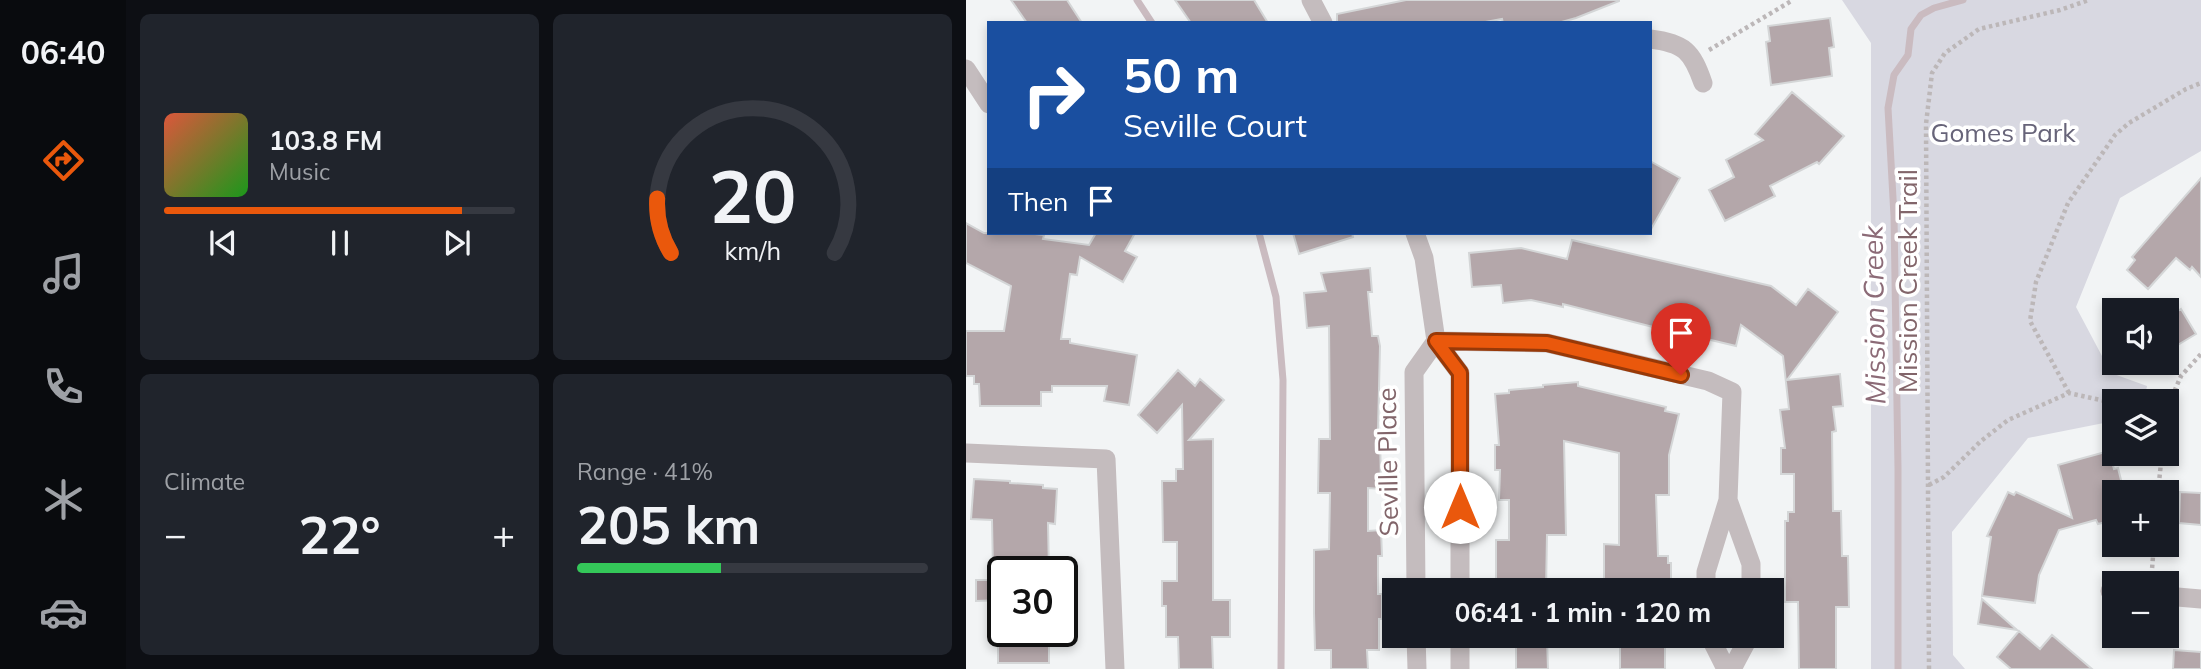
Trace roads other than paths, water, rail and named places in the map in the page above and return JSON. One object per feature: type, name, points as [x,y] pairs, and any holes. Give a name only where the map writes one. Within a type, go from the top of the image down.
[{"type":"street","points":[[1311,0],[1322,21]]},
{"type":"street","points":[[1652,39],[1672,42],[1695,58],[1703,83]]},
{"type":"street","points":[[966,69],[987,101]]},
{"type":"street","points":[[1416,235],[1424,258],[1436,341],[1460,373],[1460,578]]},
{"type":"street","points":[[1436,341],[1547,343],[1708,382],[1732,392],[1728,500],[1706,578]]},
{"type":"street","name":"Seville Place","points":[[1416,578],[1413,372],[1436,341]]},
{"type":"street","points":[[966,453],[1106,459],[1115,669]]},
{"type":"street","points":[[1728,500],[1751,564],[1751,578]]},
{"type":"street","points":[[2179,597],[2201,598]]},
{"type":"street","points":[[1416,648],[1417,669]]},
{"type":"street","points":[[1460,648],[1460,669]]},
{"type":"street","points":[[1716,648],[1727,669]]},
{"type":"street","points":[[1732,669],[1743,648]]},
{"type":"waterway","points":[[1137,0],[1151,21]]},
{"type":"waterway","name":"Mission Creek","points":[[1898,669],[1894,216],[1888,108],[1894,75],[1908,55],[1911,29],[1921,15],[1934,8],[1963,0]]},
{"type":"waterway","points":[[1260,235],[1276,297],[1283,380],[1281,669]]},
{"type":"park label","name":"Gomes Park","points":[[2003,133]]}]
